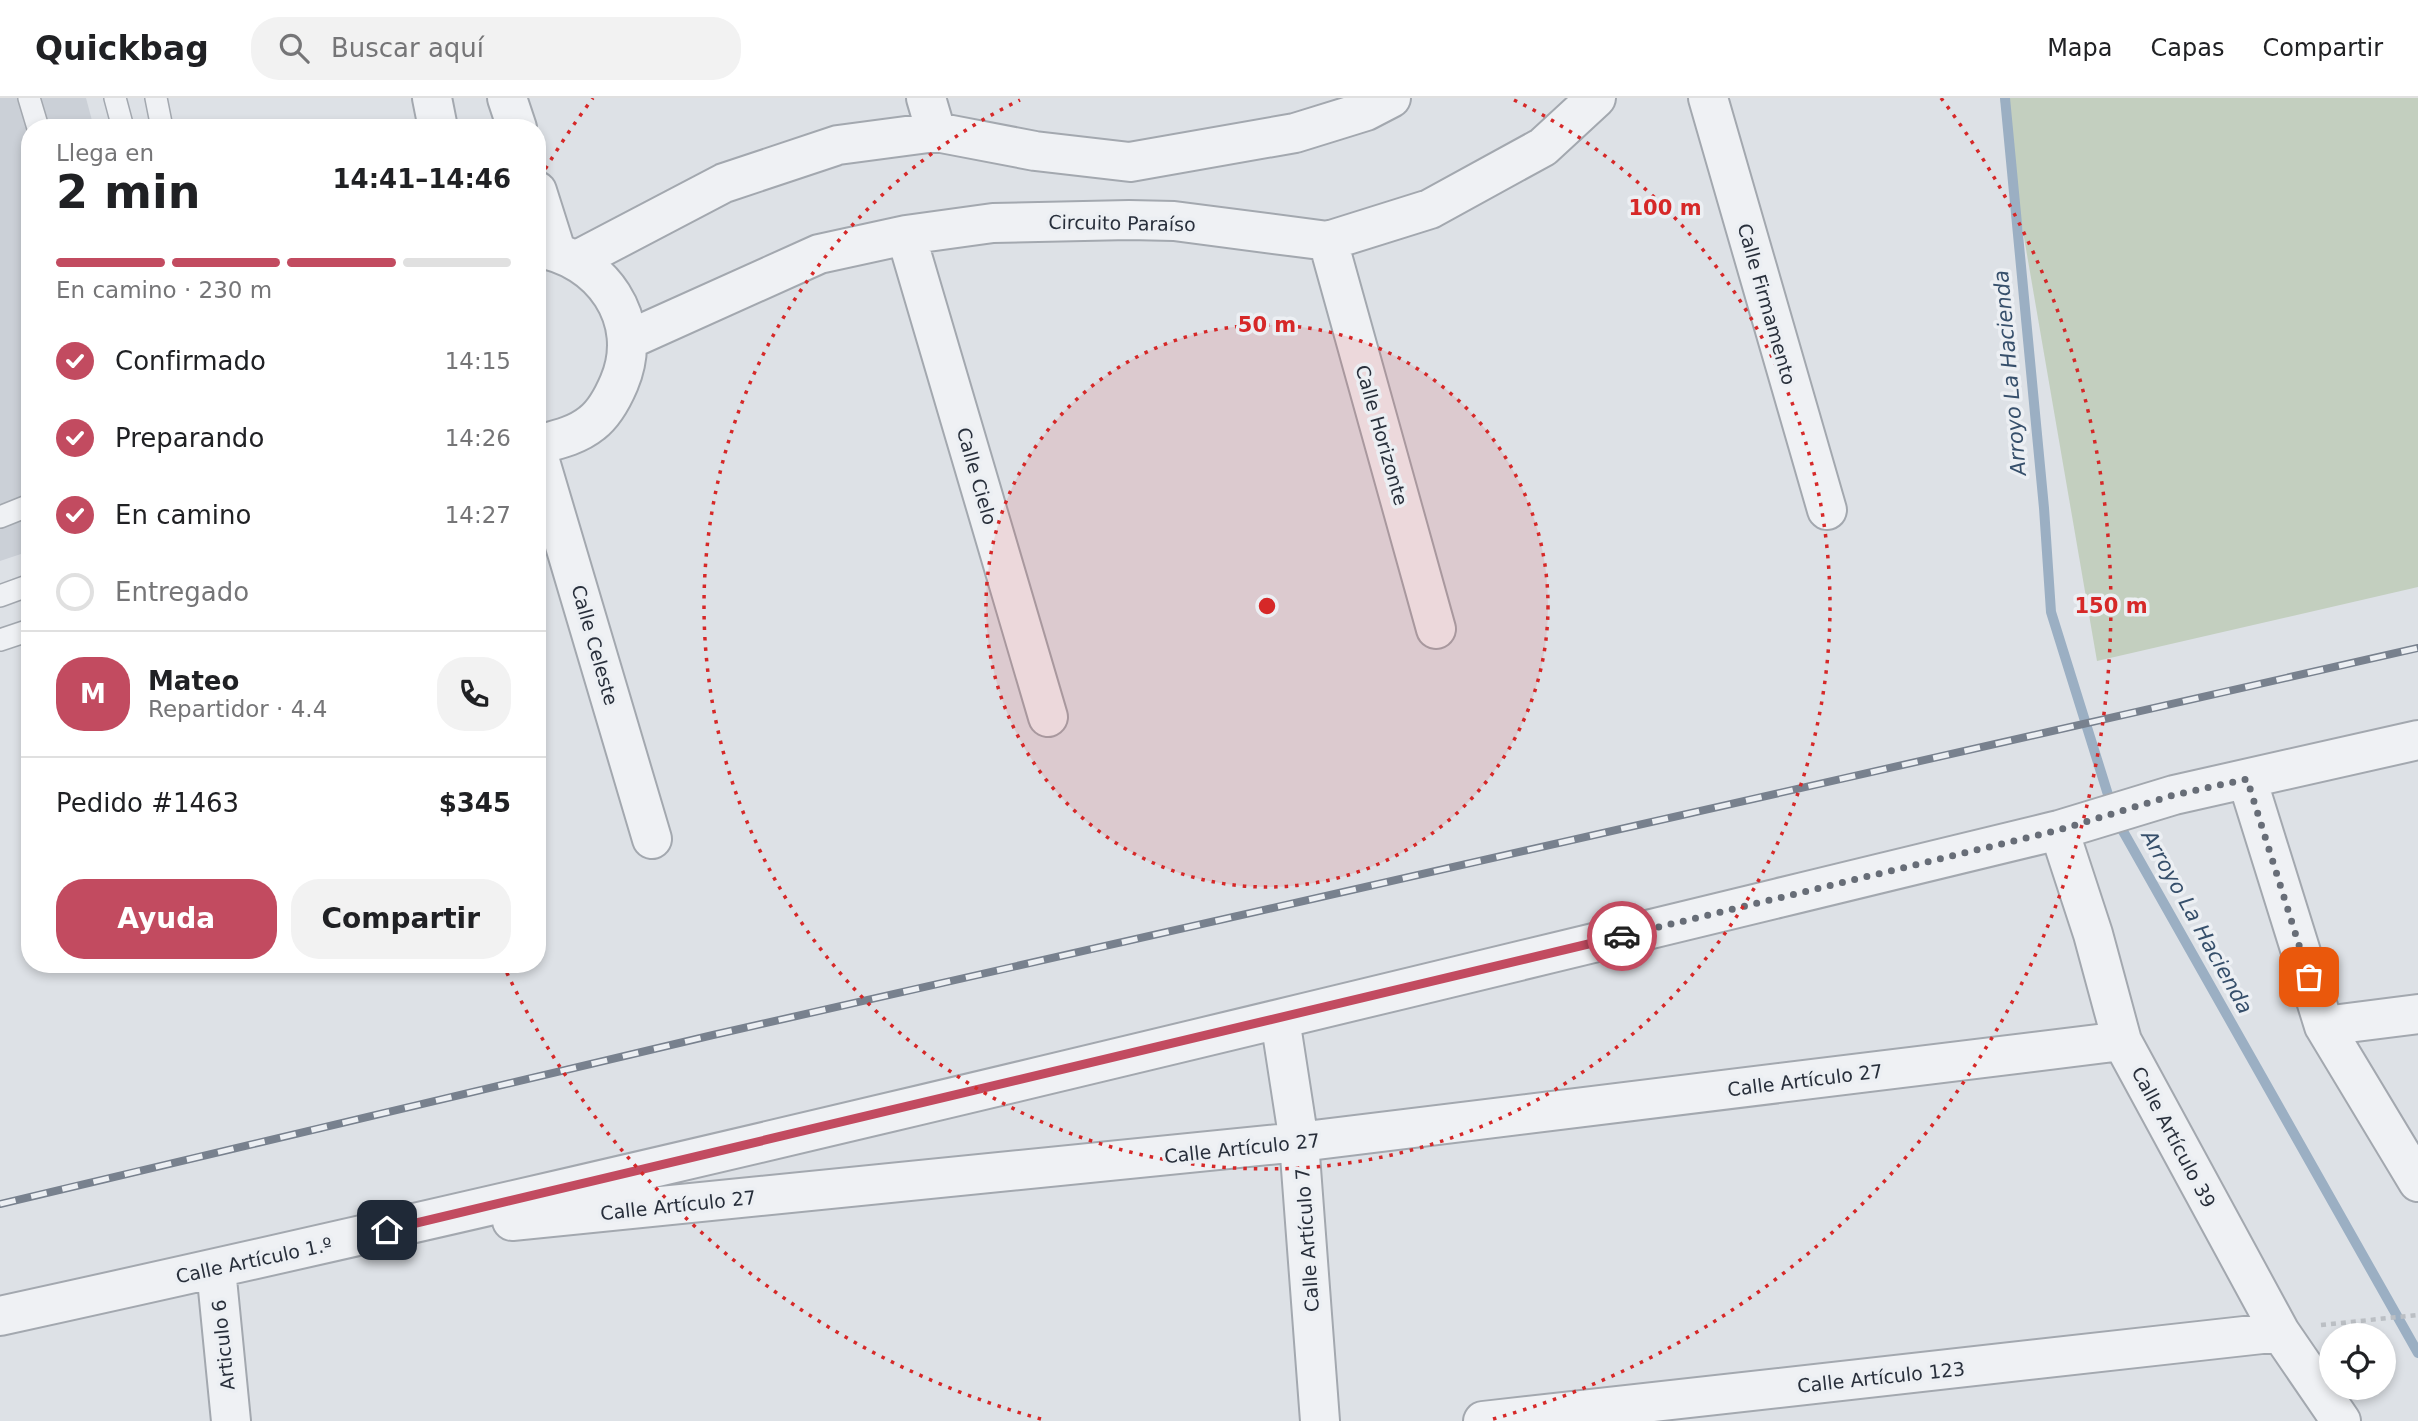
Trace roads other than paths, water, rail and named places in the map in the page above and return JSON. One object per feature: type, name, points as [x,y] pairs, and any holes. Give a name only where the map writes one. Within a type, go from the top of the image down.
[{"type":"street","points":[[432,98],[436,119]]},
{"type":"street","points":[[508,98],[514,119]]},
{"type":"street","name":"Circuito Paraíso","points":[[628,340],[819,254],[906,235],[993,223],[1129,220],[1174,221],[1328,241],[1430,209],[1543,146],[1596,98]]},
{"type":"street","name":"Calle Firmamento","points":[[1707,98],[1827,510]]},
{"type":"street","points":[[557,253],[724,183],[931,115],[1035,151],[1130,162],[1295,133],[1373,102]]},
{"type":"street","points":[[1129,220],[1130,162]]},
{"type":"street","points":[[546,219],[557,253],[603,280],[620,308],[628,340],[625,371],[613,399],[592,423],[565,438],[546,443]]},
{"type":"street","name":"Calle Cielo","points":[[906,235],[1048,717]]},
{"type":"street","name":"Calle Horizonte","points":[[1328,241],[1436,629]]},
{"type":"street","name":"Calle Celeste","points":[[546,481],[652,839]]},
{"type":"street","name":"Calle Artículo 1.º","points":[[0,1316],[360,1237],[1280,1019],[2076,825],[2174,795],[2418,740]]},
{"type":"street","points":[[2247,779],[2325,1026],[2418,1182]]},
{"type":"street","name":"Calle Artículo 39","points":[[2076,825],[2093,934],[2122,1041],[2296,1329],[2341,1421]]},
{"type":"street","points":[[2325,1026],[2418,1014]]},
{"type":"street","name":"Calle Artículo 7","points":[[1280,1019],[1299,1142],[1320,1421]]},
{"type":"street","name":"Calle Artículo 27","points":[[360,1237],[1299,1142],[2122,1041]]},
{"type":"street","name":"Articulo 6","points":[[216,1269],[230,1421]]},
{"type":"street","name":"Calle Artículo 123","points":[[1483,1421],[2296,1329]]},
{"type":"lane","points":[[29,98],[35,119]]},
{"type":"lane","points":[[115,98],[121,119]]},
{"type":"lane","points":[[156,98],[160,119]]},
{"type":"lane","points":[[0,517],[21,509]]},
{"type":"lane","points":[[0,596],[21,588]]},
{"type":"lane","points":[[0,640],[21,633]]},
{"type":"waterway","name":"Arroyo La Hacienda","points":[[2005,98],[2044,508],[2051,612],[2115,817],[2418,1353]]},
{"type":"railway","points":[[0,1204],[713,1035],[2418,648]]}]
